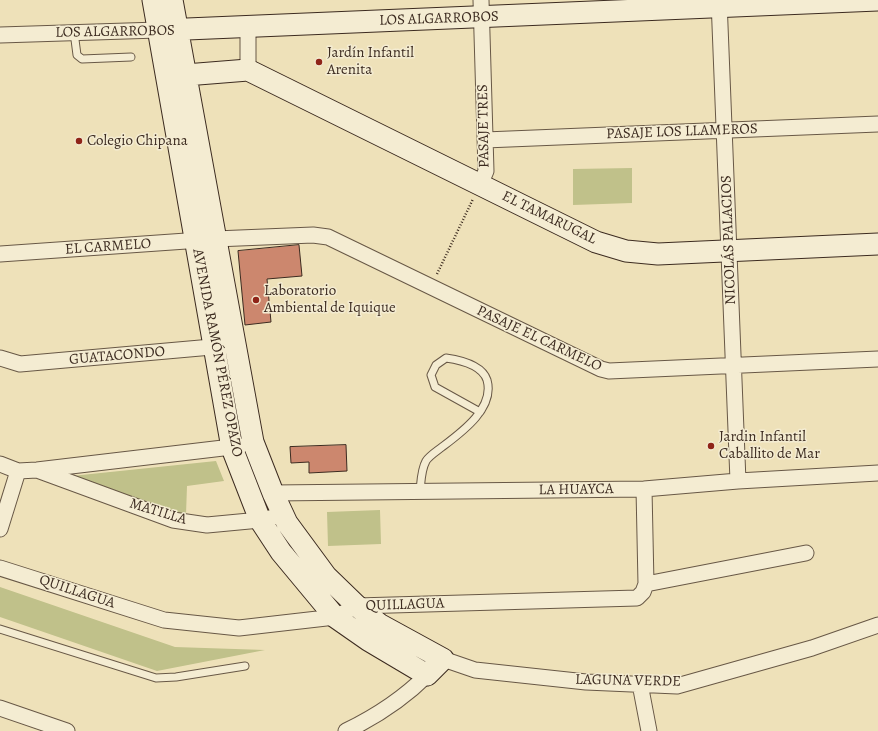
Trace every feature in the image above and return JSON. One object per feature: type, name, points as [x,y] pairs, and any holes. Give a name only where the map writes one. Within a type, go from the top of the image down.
[{"type":"street","name":"AVENIDA RAMÓN PÉREZ OPAZO","points":[[153,0],[168,30],[205,240],[214,348],[232,448],[260,520],[281,552],[335,617],[368,640],[427,675]]},
{"type":"street","name":"AVENIDA RAMÓN PÉREZ OPAZO","points":[[168,30],[172,0]]},
{"type":"street","name":"LOS ALGARROBOS","points":[[0,35],[248,27],[481,9],[878,0]]},
{"type":"street","name":"NICOLÁS PALACIOS","points":[[719,4],[738,481]]},
{"type":"street","name":"PASAJE TRES","points":[[480,185],[486,171],[481,9]]},
{"type":"street","points":[[176,76],[248,70],[248,27]]},
{"type":"street","name":"EL TAMARUGAL","points":[[248,70],[480,185],[611,247],[642,253],[729,251],[878,244]]},
{"type":"street","name":"PASAJE LOS LLAMEROS","points":[[485,140],[878,124]]},
{"type":"street","name":"PASAJE EL CARMELO","points":[[205,240],[313,235],[328,237],[600,369],[609,371],[878,359]]},
{"type":"street","name":"AVENIDA RAMÓN PÉREZ OPAZO","points":[[205,240],[235,345],[253,442],[273,493],[287,523],[326,576],[357,606],[379,624],[443,659]]},
{"type":"street","name":"EL CARMELO","points":[[0,254],[205,240]]},
{"type":"street","name":"GUATACONDO","points":[[0,358],[20,364],[235,345]]},
{"type":"street","name":"MATILLA","points":[[0,464],[18,471],[37,470],[232,448],[253,442]]},
{"type":"street","name":"MATILLA","points":[[37,470],[173,520],[207,525],[260,520],[283,515]]},
{"type":"street","points":[[0,529],[18,471]]},
{"type":"street","name":"LA HUAYCA","points":[[273,493],[644,489],[738,481],[878,473]]},
{"type":"street","points":[[644,489],[646,584],[806,553]]},
{"type":"street","name":"QUILLAGUA","points":[[0,568],[164,620],[239,628],[335,617],[357,606],[637,598],[643,592],[646,584]]},
{"type":"street","name":"LAGUNA VERDE","points":[[443,659],[475,670],[586,682],[677,686],[812,648],[878,625]]},
{"type":"street","points":[[346,731],[374,718],[411,692],[443,659]]},
{"type":"street","points":[[640,684],[649,731]]},
{"type":"street","points":[[0,708],[67,731]]},
{"type":"lane","points":[[74,32],[77,55],[82,59],[131,57]]},
{"type":"lane","points":[[420,491],[423,468],[426,460],[454,438],[480,412],[487,402],[489,389],[485,376],[474,366],[454,359],[446,358],[436,365],[431,375],[435,386],[480,412]]},
{"type":"lane","points":[[0,629],[156,678],[176,677],[245,666]]},
{"type":"path","name":"PASAJE TRES","points":[[430,287],[480,185]]},
{"type":"green space","points":[[632,168],[632,203],[573,205],[573,169]]},
{"type":"green space","points":[[216,461],[224,481],[187,486],[186,515],[62,477]]},
{"type":"green space","points":[[380,510],[381,544],[328,546],[327,512]]},
{"type":"green space","points":[[0,587],[175,647],[265,650],[157,671],[0,617]]},
{"type":"building","name":"Laboratorio Ambiental de Iquique","points":[[299,245],[302,276],[267,279],[271,322],[245,325],[238,251]]},
{"type":"building","points":[[346,445],[347,471],[309,473],[309,462],[291,463],[290,447]]},
{"type":"place","name":"Jardín Infantil Arenita","points":[[319,62]]},
{"type":"place","name":"Colegio Chipana","points":[[79,141]]},
{"type":"place","name":"Laboratorio Ambiental de Iquique","points":[[256,300]]},
{"type":"place","name":"Jardin Infantil Caballito de Mar","points":[[711,446]]}]
